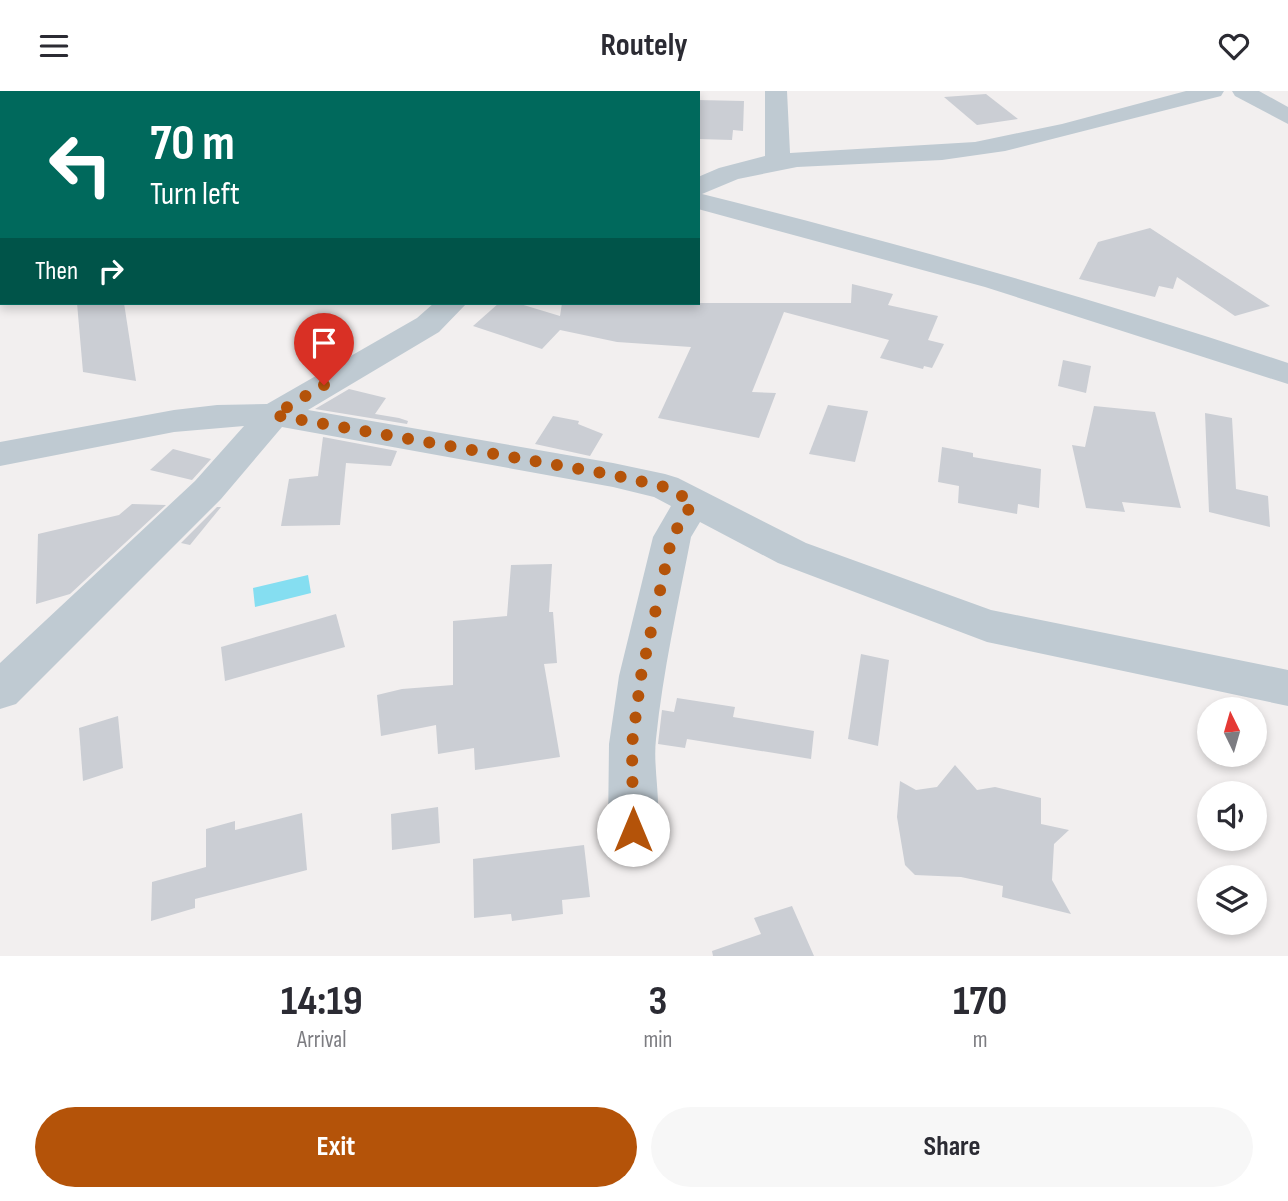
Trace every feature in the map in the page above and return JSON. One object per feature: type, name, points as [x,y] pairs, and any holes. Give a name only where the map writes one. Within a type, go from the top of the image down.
[{"type":"street","points":[[776,91],[778,162]]},
{"type":"street","points":[[700,186],[740,170],[778,162],[941,152],[1004,144],[1213,91]]},
{"type":"street","points":[[1243,91],[1288,117]]},
{"type":"street","points":[[700,202],[832,235],[1168,333],[1288,375]]},
{"type":"street","points":[[0,691],[208,490],[274,415],[428,325],[450,305]]},
{"type":"street","points":[[0,454],[174,421],[217,416],[274,415],[613,475],[665,487],[792,553],[987,626],[1288,688]]},
{"type":"street","points":[[633,830],[632,744],[641,676],[672,537],[693,502]]},
{"type":"water","points":[[308,575],[311,593],[255,607],[253,588]]},
{"type":"building","points":[[986,94],[1018,119],[977,125],[944,97]]},
{"type":"building","points":[[700,100],[744,101],[743,131],[733,130],[732,140],[700,139]]},
{"type":"building","points":[[1150,228],[1270,306],[1235,316],[1177,277],[1173,289],[1159,286],[1155,297],[1079,279],[1098,242]]},
{"type":"building","points":[[852,284],[893,294],[888,305],[938,316],[928,340],[944,344],[932,368],[924,366],[923,369],[880,358],[889,340],[784,312],[752,392],[776,393],[759,438],[658,418],[691,347],[617,342],[560,330],[542,349],[473,326],[497,305],[524,305],[560,316],[562,305],[851,303]]},
{"type":"building","points":[[77,305],[124,305],[136,381],[83,372]]},
{"type":"building","points":[[1063,360],[1091,366],[1086,393],[1058,386]]},
{"type":"building","points":[[349,389],[386,398],[375,414],[399,418],[408,421],[407,424],[315,409]]},
{"type":"building","points":[[828,405],[868,411],[855,462],[809,454]]},
{"type":"building","points":[[1094,406],[1155,412],[1181,508],[1122,502],[1125,512],[1086,508],[1072,445],[1085,447]]},
{"type":"building","points":[[1205,413],[1232,418],[1236,489],[1268,496],[1270,527],[1209,512]]},
{"type":"building","points":[[553,416],[579,421],[578,424],[603,434],[590,456],[535,444]]},
{"type":"building","points":[[323,437],[397,451],[391,466],[346,463],[340,525],[281,526],[289,479],[318,476]]},
{"type":"building","points":[[942,447],[973,453],[973,457],[1041,469],[1039,508],[1018,504],[1017,514],[958,503],[959,486],[938,482]]},
{"type":"building","points":[[173,449],[211,459],[192,480],[150,470]]},
{"type":"building","points":[[132,504],[166,505],[70,594],[36,604],[38,534],[119,515]]},
{"type":"building","points":[[217,507],[221,507],[190,545],[181,543]]},
{"type":"building","points":[[552,564],[549,612],[553,612],[557,663],[544,664],[560,757],[475,770],[474,748],[438,754],[436,725],[381,736],[377,695],[402,689],[453,685],[453,621],[507,616],[511,565]]},
{"type":"building","points":[[336,614],[345,647],[225,681],[221,647]]},
{"type":"building","points":[[861,654],[889,660],[878,746],[848,739]]},
{"type":"building","points":[[677,698],[735,707],[733,717],[814,731],[811,759],[687,739],[685,748],[658,744],[662,710],[674,712]]},
{"type":"building","points":[[118,716],[123,768],[83,781],[79,728]]},
{"type":"building","points":[[955,765],[977,790],[995,787],[1041,798],[1041,824],[1069,830],[1054,844],[1052,880],[1071,914],[1002,897],[1003,886],[961,877],[915,875],[905,865],[897,817],[900,781],[916,790],[937,787]]},
{"type":"building","points":[[438,807],[440,843],[392,850],[391,814]]},
{"type":"building","points":[[302,813],[307,870],[195,899],[195,908],[151,921],[152,882],[206,867],[206,829],[235,821],[235,830]]},
{"type":"building","points":[[584,845],[590,897],[562,900],[563,914],[512,921],[511,914],[474,918],[473,859]]},
{"type":"building","points":[[792,906],[814,956],[713,956],[712,951],[761,934],[754,918]]},
{"type":"route","points":[[324,385],[274,415],[613,475],[665,487],[693,502],[672,537],[641,676],[632,744],[633,830]]}]
